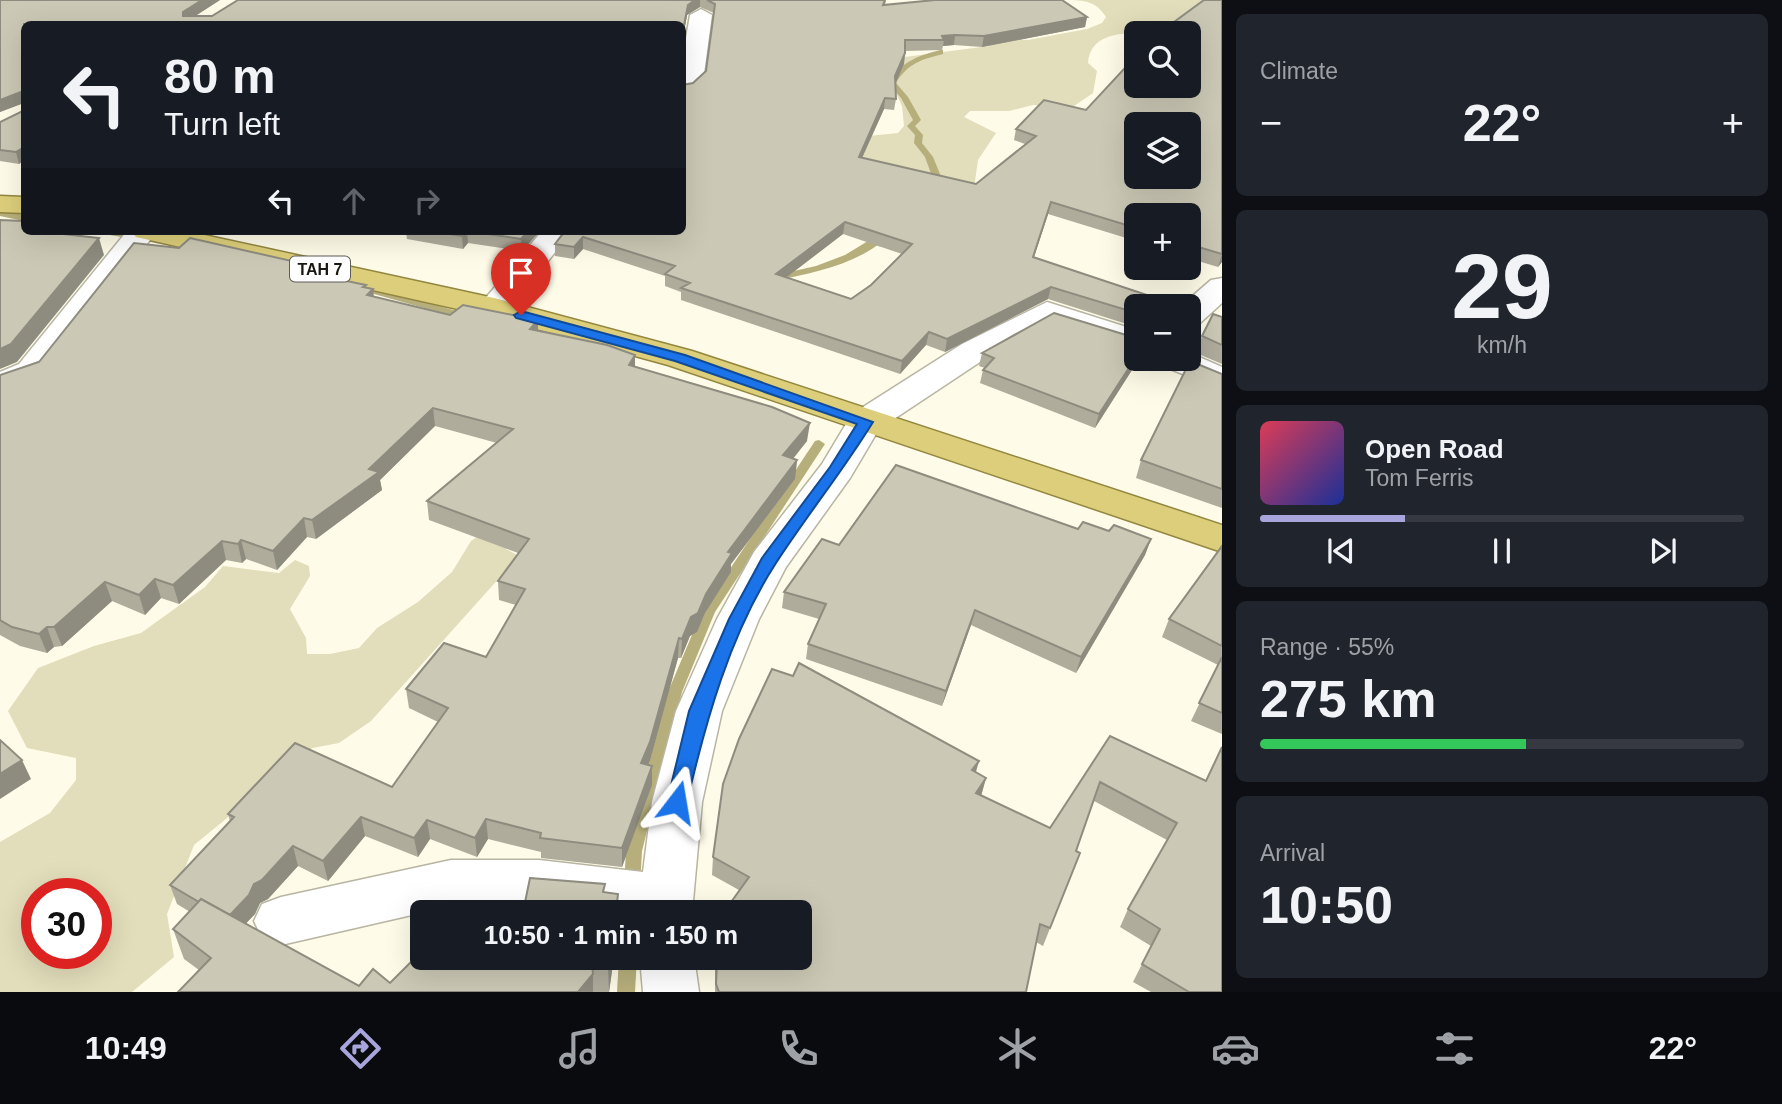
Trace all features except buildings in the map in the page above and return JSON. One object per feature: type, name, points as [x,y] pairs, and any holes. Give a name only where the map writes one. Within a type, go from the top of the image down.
[{"type":"highway","points":[[0,204],[21,205]]},
{"type":"highway","name":"TAH 7","points":[[162,235],[494,308],[680,358],[865,422],[1222,539]]},
{"type":"street","points":[[686,84],[691,81],[701,15]]},
{"type":"street","points":[[0,384],[31,371],[141,235]]},
{"type":"street","points":[[494,308],[554,235]]},
{"type":"street","points":[[1201,306],[1222,287]]},
{"type":"street","points":[[666,900],[677,802],[699,711],[738,619],[768,562],[837,470],[865,422],[974,351],[1047,312],[1124,337]]},
{"type":"street","points":[[1201,371],[1222,380]]},
{"type":"street","points":[[281,921],[451,883],[540,883],[637,900]]},
{"type":"street","points":[[668,970],[671,992]]},
{"type":"shaded area","points":[[1078,0],[1222,0],[1199,21],[1124,21],[1124,34],[1101,40],[1092,49],[1088,63],[1097,71],[1093,93],[1074,106],[1033,105],[1009,111],[970,111],[964,117],[996,133],[978,160],[974,188],[895,243],[880,247],[870,243],[921,188],[800,143],[898,133],[904,126],[902,106],[890,80],[905,57],[989,46],[999,39],[1028,40],[1087,29],[1102,23],[1106,17],[1089,2]]},
{"type":"shaded area","points":[[528,501],[534,519],[506,549],[519,556],[371,721],[339,743],[312,748],[284,766],[248,801],[194,845],[167,914],[174,957],[132,992],[0,992],[0,842],[50,813],[76,780],[76,758],[27,748],[8,711],[38,668],[94,646],[141,633],[205,587],[223,566],[279,573],[295,560],[309,566],[310,576],[290,609],[306,638],[307,654],[330,654],[359,648],[377,628],[418,602],[452,572],[471,541]]},
{"type":"waterway","points":[[930,187],[938,179],[929,157],[918,143],[919,135],[911,126],[917,120],[904,97],[892,83],[906,65],[940,52]]},
{"type":"waterway","points":[[0,213],[21,217]]},
{"type":"waterway","points":[[775,278],[819,268],[849,257],[875,243],[886,233]]},
{"type":"waterway","points":[[127,235],[133,236]]},
{"type":"waterway","points":[[360,287],[467,317]]},
{"type":"waterway","points":[[632,885],[634,851],[675,692],[709,611],[819,444]]},
{"type":"waterway","points":[[626,992],[627,970]]},
{"type":"route","points":[[521,315],[680,358],[865,422],[837,470],[768,562],[738,619],[699,711],[677,802]]}]
